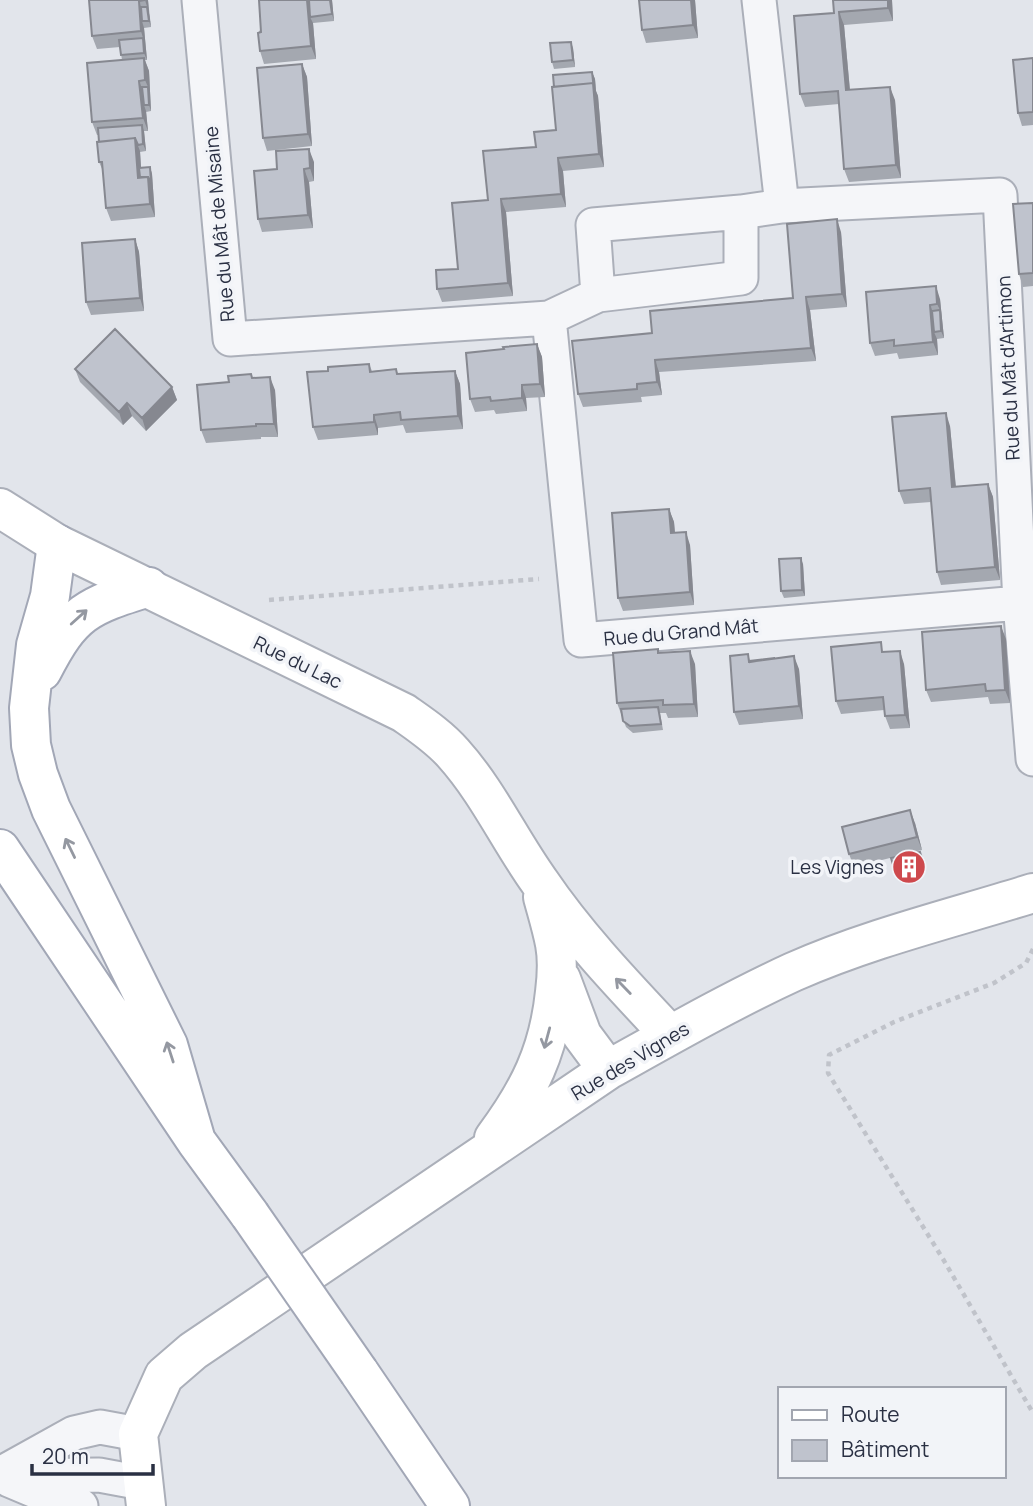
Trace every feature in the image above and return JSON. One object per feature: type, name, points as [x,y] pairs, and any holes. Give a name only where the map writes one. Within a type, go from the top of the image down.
[{"type":"street","name":"Rue du Mât de Misaine","points":[[199,0],[230,339],[549,318]]},
{"type":"street","points":[[598,295],[593,225],[782,206],[759,0]]},
{"type":"street","name":"Rue du Mât d'Artimon","points":[[782,206],[1000,195],[1020,603],[1033,759]]},
{"type":"street","points":[[549,318],[598,295],[741,278],[741,212]]},
{"type":"street","name":"Rue du Grand Mât","points":[[549,318],[581,640],[1020,603]]},
{"type":"street","name":"Rue du Lac","points":[[0,508],[57,544],[404,713],[429,730],[452,751],[472,775],[539,882],[611,974],[670,1035]]},
{"type":"street","points":[[57,544],[50,596],[36,645],[30,695],[31,745],[51,809],[168,1045],[196,1141]]},
{"type":"street","points":[[30,695],[62,636],[76,618],[90,608],[149,587]]},
{"type":"street","points":[[0,849],[196,1141],[450,1506]]},
{"type":"street","name":"Rue du Lac","points":[[478,1159],[513,1112],[533,1078],[544,1053],[552,1020],[558,971],[555,944],[539,882]]},
{"type":"street","name":"Rue des Vignes","points":[[138,1434],[164,1377],[193,1351],[608,1070],[670,1035],[795,972],[885,939],[1033,893]]},
{"type":"street","name":"Rue du Lac","points":[[558,971],[582,1035],[608,1070]]},
{"type":"street","points":[[0,1475],[74,1433],[100,1427],[138,1434],[152,1498]]},
{"type":"street","points":[[0,1475],[99,1475],[152,1498]]},
{"type":"street","points":[[0,1475],[54,1499],[81,1506]]},
{"type":"path","points":[[302,598],[575,576]]},
{"type":"path","points":[[1033,949],[1026,962],[994,982],[894,1022],[829,1055],[828,1073],[943,1259],[1033,1413]]},
{"type":"building","points":[[89,0],[145,0],[139,1],[141,31],[92,36]]},
{"type":"building","points":[[259,0],[307,0],[311,46],[260,51]]},
{"type":"building","points":[[309,0],[330,0],[332,14],[310,17]]},
{"type":"building","points":[[639,0],[691,0],[693,25],[642,30]]},
{"type":"building","points":[[833,0],[888,0],[888,8],[839,12],[846,90],[890,87],[896,165],[844,169],[838,91],[800,94],[794,16],[834,13]]},
{"type":"building","points":[[141,7],[147,7],[149,21],[142,21]]},
{"type":"building","points":[[143,38],[144,53],[121,55],[119,40]]},
{"type":"building","points":[[571,42],[573,60],[552,62],[550,43]]},
{"type":"building","points":[[144,58],[145,80],[139,81],[143,118],[92,122],[87,63]]},
{"type":"building","points":[[1033,58],[1033,112],[1018,113],[1013,60]]},
{"type":"building","points":[[302,64],[308,134],[263,138],[257,68]]},
{"type":"building","points":[[592,72],[594,90],[593,83],[554,87],[553,75]]},
{"type":"building","points":[[593,83],[599,154],[558,158],[561,194],[501,199],[508,283],[437,289],[436,270],[458,269],[452,203],[488,200],[483,151],[536,147],[534,132],[556,130],[552,87]]},
{"type":"building","points":[[142,87],[148,87],[149,105],[144,105]]},
{"type":"building","points":[[142,125],[143,144],[138,145],[135,138],[99,142],[98,128]]},
{"type":"building","points":[[135,138],[138,178],[148,177],[150,204],[106,208],[102,162],[99,162],[97,142]]},
{"type":"building","points":[[309,149],[310,168],[304,169],[308,215],[258,219],[254,171],[277,169],[276,151]]},
{"type":"building","points":[[150,167],[151,183],[148,177],[140,177],[139,168]]},
{"type":"building","points":[[1033,203],[1033,273],[1019,274],[1013,204]]},
{"type":"building","points":[[837,219],[842,294],[806,297],[811,348],[655,360],[657,382],[637,384],[637,389],[578,394],[572,341],[652,333],[650,311],[793,298],[787,224]]},
{"type":"building","points":[[135,239],[140,298],[86,302],[82,243]]},
{"type":"building","points":[[936,286],[937,304],[930,305],[933,342],[894,346],[894,340],[870,343],[866,292]]},
{"type":"building","points":[[940,310],[941,331],[934,332],[932,311]]},
{"type":"building","points":[[115,329],[172,387],[142,418],[127,403],[119,412],[75,369]]},
{"type":"building","points":[[537,344],[540,384],[522,385],[522,398],[491,401],[490,397],[470,399],[466,353]]},
{"type":"building","points":[[369,364],[370,372],[396,369],[397,374],[455,371],[458,416],[401,420],[400,412],[374,415],[374,422],[313,427],[307,372],[328,371],[328,367]]},
{"type":"building","points":[[251,374],[252,378],[270,377],[274,424],[201,430],[197,385],[229,382],[228,376]]},
{"type":"building","points":[[946,413],[952,487],[988,484],[995,567],[937,572],[930,488],[899,491],[892,417]]},
{"type":"building","points":[[669,509],[671,533],[686,532],[690,592],[618,598],[612,513]]},
{"type":"building","points":[[801,558],[802,590],[781,591],[779,559]]},
{"type":"building","points":[[1001,626],[1005,690],[986,691],[985,684],[926,690],[922,632]]},
{"type":"building","points":[[881,642],[882,652],[900,651],[905,715],[885,716],[883,697],[836,701],[831,647]]},
{"type":"building","points":[[658,649],[658,653],[690,651],[694,704],[663,705],[663,700],[617,703],[613,653]]},
{"type":"building","points":[[748,654],[749,662],[794,656],[799,706],[734,712],[730,656]]},
{"type":"building","points":[[658,707],[661,724],[630,726],[623,721],[621,709]]},
{"type":"building","points":[[910,810],[917,837],[849,854],[842,827]]},
{"type":"building","points":[[920,852],[923,862],[894,868],[891,858]]},
{"type":"place","name":"Les Vignes","points":[[909,867]]}]
